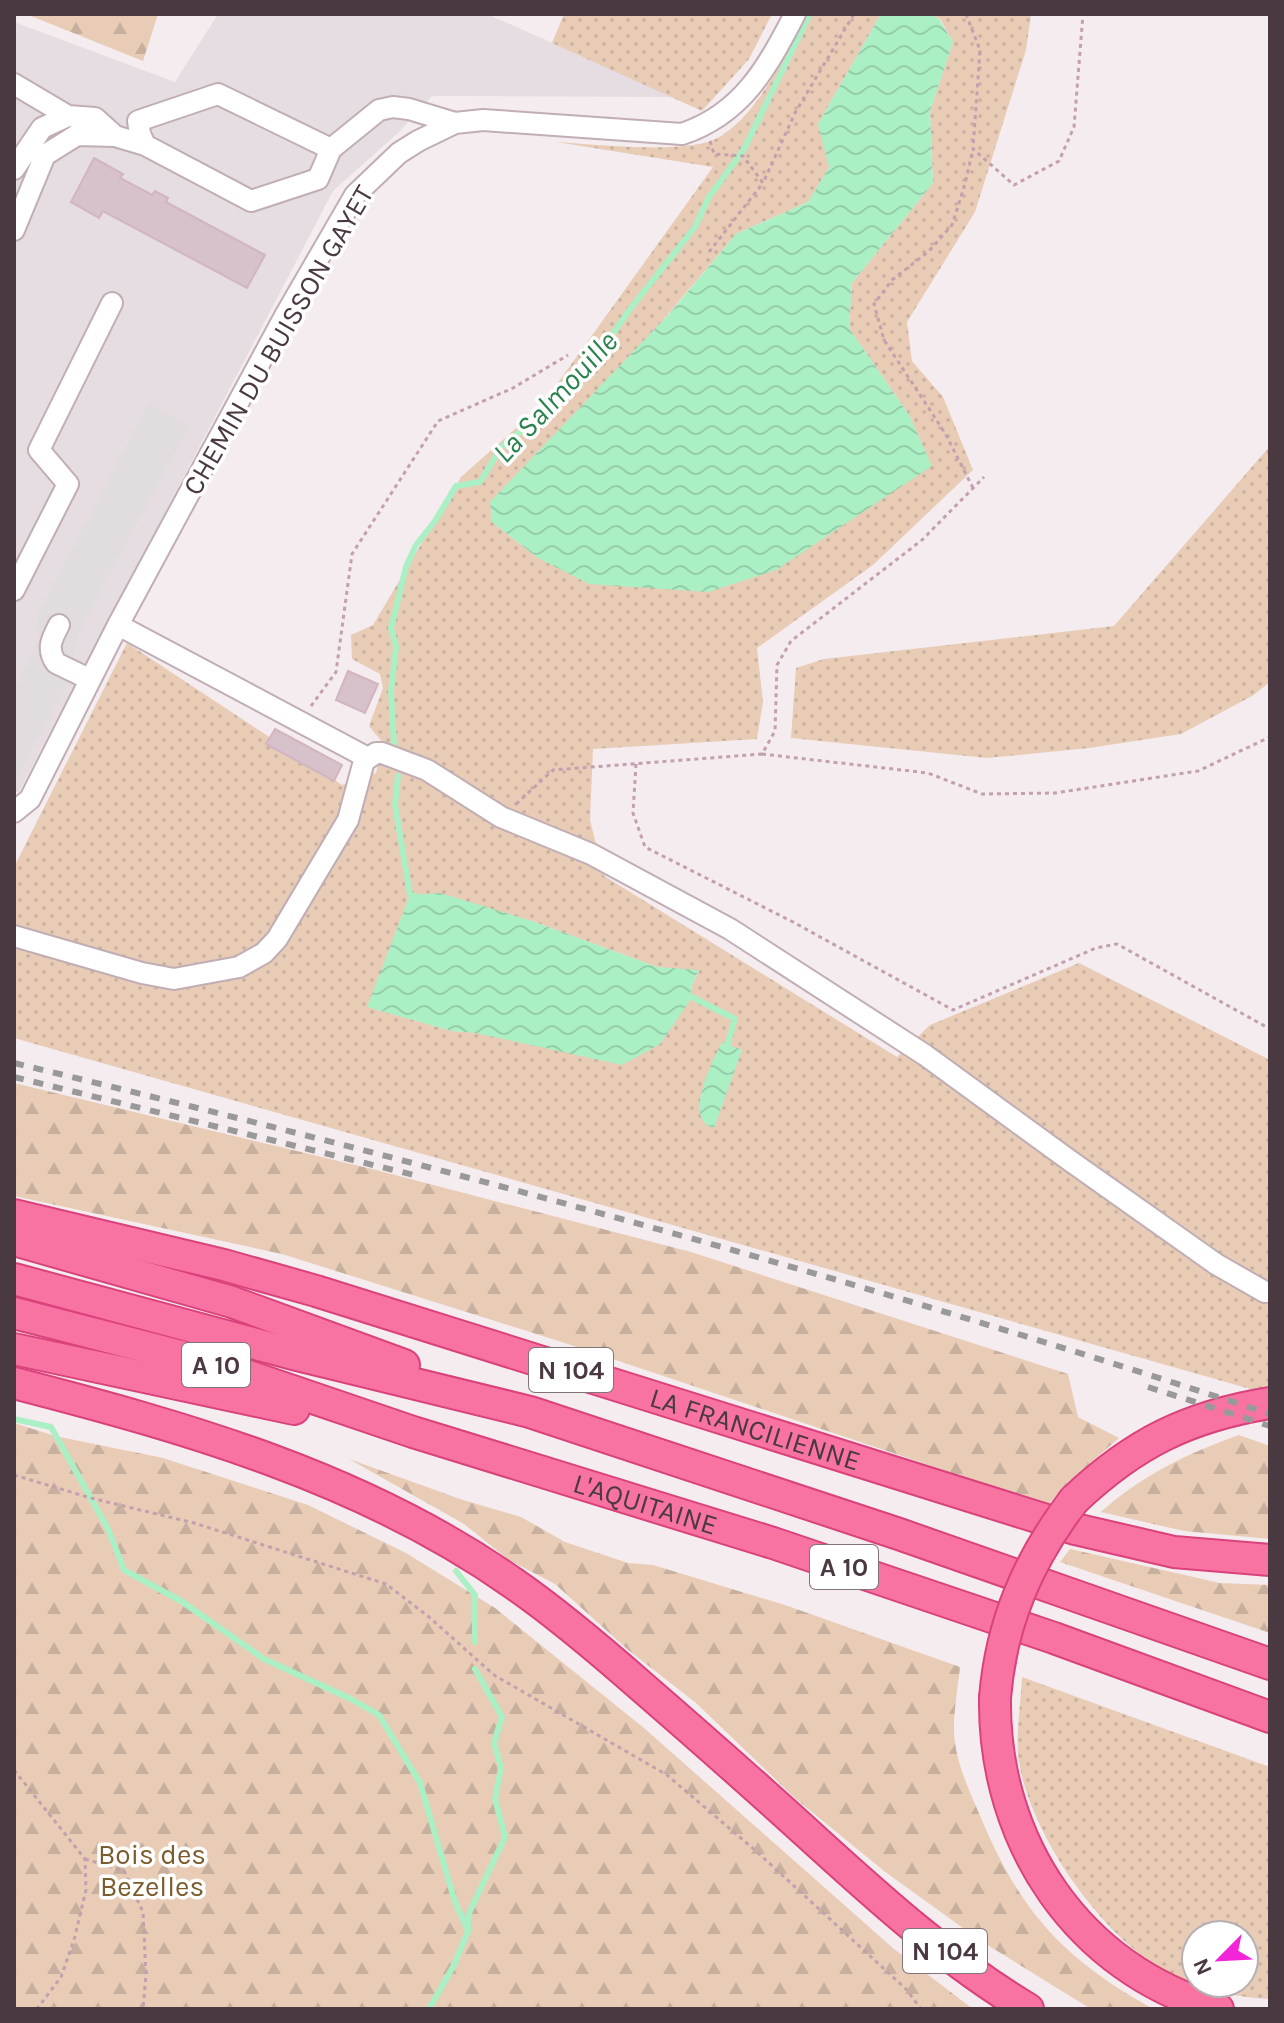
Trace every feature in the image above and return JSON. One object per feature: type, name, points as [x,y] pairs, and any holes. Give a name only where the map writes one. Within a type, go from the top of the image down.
[{"type":"highway","name":"LA FRANCILIENNE","points":[[14,1215],[167,1250],[316,1291],[1075,1529],[1174,1552],[1270,1560]]},
{"type":"highway","points":[[14,1240],[232,1302],[530,1412]]},
{"type":"highway","name":"L'AQUITAINE","points":[[14,1279],[297,1355],[530,1412],[913,1539],[1270,1664]]},
{"type":"highway","name":"L'AQUITAINE","points":[[14,1313],[216,1365],[413,1432],[884,1580],[1270,1717]]},
{"type":"highway","points":[[14,1349],[413,1432]]},
{"type":"highway","name":"N 104","points":[[14,1383],[194,1432],[282,1462],[371,1501],[480,1561],[541,1603],[600,1651],[928,1939],[1028,2009]]},
{"type":"highway","points":[[1218,2009],[1170,1991],[1128,1966],[1089,1935],[1051,1890],[1019,1832],[1002,1780],[995,1698],[1001,1647],[1017,1594],[1039,1550],[1074,1500],[1122,1459],[1174,1430],[1215,1413],[1270,1403]]},
{"type":"street","name":"CHEMIN DU BUISSON GAYET","points":[[14,812],[30,799],[118,625],[286,314],[355,195],[399,153],[455,123],[483,120],[682,134],[705,126],[735,105],[753,87],[795,14]]},
{"type":"street","points":[[14,84],[68,116],[95,118],[115,136]]},
{"type":"street","points":[[145,145],[138,121],[218,94],[331,149]]},
{"type":"street","points":[[14,230],[45,155],[77,135],[115,136],[145,145],[251,201],[318,179],[331,149],[379,110],[393,107],[409,109],[455,123]]},
{"type":"street","points":[[14,169],[42,128],[68,116]]},
{"type":"street","points":[[14,590],[68,484],[39,450],[112,303]]},
{"type":"street","points":[[59,625],[51,639],[53,658],[56,663],[89,679]]},
{"type":"street","points":[[118,625],[368,758]]},
{"type":"street","points":[[14,936],[142,973],[174,979],[239,967],[264,953],[277,939],[348,820],[361,767],[368,758],[382,753],[427,770],[501,817],[591,854],[680,900],[756,945],[925,1055],[1216,1264],[1265,1292]]},
{"type":"path","points":[[709,252],[763,183],[795,113],[854,14]]},
{"type":"path","points":[[966,14],[980,50],[973,149],[952,225],[929,251],[892,280],[874,304],[884,340],[945,433],[973,488]]},
{"type":"path","points":[[973,149],[1014,185],[1059,161],[1074,127],[1083,14]]},
{"type":"path","points":[[705,126],[714,154],[743,156],[763,183]]},
{"type":"path","points":[[299,722],[336,672],[352,554],[438,421],[513,388],[568,355]]},
{"type":"path","points":[[762,754],[775,731],[777,665],[791,641],[922,540],[984,477]]},
{"type":"path","points":[[501,817],[553,770],[762,754],[928,773],[982,794],[1055,793],[1198,771],[1270,737]]},
{"type":"path","points":[[636,764],[633,813],[645,847],[793,922],[953,1010],[1096,948],[1117,944],[1270,1029]]},
{"type":"path","points":[[14,1475],[194,1523],[386,1584],[429,1617],[494,1675],[667,1775],[756,1851],[906,1989],[921,2009]]},
{"type":"path","points":[[14,1770],[85,1859],[124,1871],[143,1912],[146,1975],[143,2009]]},
{"type":"path","points":[[37,2009],[61,1977],[74,1940],[86,1890],[85,1859]]},
{"type":"shaded area","points":[[218,14],[487,14],[675,97],[432,96],[398,133],[333,191],[19,792],[14,792],[14,22],[175,82]]},
{"type":"shaded area","points":[[149,403],[189,426],[77,635],[72,675],[18,775],[14,772],[14,690],[39,639],[38,614]]},
{"type":"green space","points":[[26,14],[158,14],[143,61]]},
{"type":"green space","points":[[564,14],[772,14],[749,59],[702,111],[552,43]]},
{"type":"green space","points":[[803,14],[881,14],[818,124],[830,167],[808,202],[736,234],[492,522],[538,558],[931,466],[909,415],[849,328],[852,283],[933,183],[930,111],[953,42],[940,19],[930,14],[1031,14],[1026,50],[975,212],[907,322],[912,361],[943,397],[973,470],[873,565],[757,648],[763,702],[757,739],[593,749],[590,820],[604,876],[897,1057],[930,1025],[1079,963],[1270,1060],[1270,1386],[1254,1390],[14,1038],[14,867],[127,643],[342,785],[376,773],[383,743],[369,726],[383,688],[380,674],[352,659],[351,635],[373,625],[461,477],[542,405],[713,167],[556,142],[666,147],[688,146],[721,136],[749,111],[760,96]],"holes":[[[410,895],[532,921],[657,967],[699,971],[689,1002],[476,1033],[452,1031],[368,1007]]]},
{"type":"green space","points":[[1270,446],[1270,682],[1252,696],[1181,734],[1089,748],[987,758],[791,738],[796,668],[824,659],[1114,626]]},
{"type":"green space","points":[[14,1083],[376,1170],[691,1252],[1068,1374],[1078,1417],[1119,1438],[1067,1483],[1048,1505],[568,1344],[282,1254],[14,1196]]},
{"type":"green space","name":"Bois des Bezelles","points":[[14,1423],[55,1436],[163,1458],[308,1505],[406,1553],[495,1608],[644,1728],[894,1949],[973,2009],[14,2009]]},
{"type":"green space","points":[[1239,1435],[1270,1446],[1270,1539],[1184,1531],[1101,1512],[1132,1487],[1166,1467]]},
{"type":"green space","points":[[349,1459],[463,1500],[521,1517],[565,1542],[628,1563],[653,1565],[785,1605],[960,1667],[955,1739],[966,1781],[993,1846],[1046,1928],[1092,1970],[1153,2009],[1091,2009],[981,1941],[884,1871],[796,1799],[696,1703],[627,1649],[555,1584],[509,1560],[464,1524]]},
{"type":"green space","points":[[1070,1549],[1220,1583],[1270,1585],[1270,1633],[1060,1562]]},
{"type":"green space","points":[[1022,1677],[1270,1767],[1270,1999],[1260,1998],[1260,1919],[1180,1919],[1180,1978],[1145,1958],[1120,1937],[1074,1883],[1038,1821],[1019,1762]]},
{"type":"water","points":[[881,14],[930,14],[939,19],[953,42],[930,111],[933,183],[852,283],[849,328],[909,415],[932,466],[776,570],[708,592],[589,584],[538,558],[492,522],[490,502],[669,314],[736,234],[808,202],[829,167],[818,124]]},
{"type":"water","points":[[440,893],[532,921],[657,967],[699,970],[689,1002],[660,1044],[622,1065],[476,1033],[452,1031],[367,1007],[410,895]]},
{"type":"water","points":[[722,1042],[742,1050],[714,1128],[705,1123],[700,1114],[700,1103],[707,1076]]},
{"type":"building","points":[[94,158],[123,174],[120,178],[152,195],[155,191],[168,198],[166,202],[265,255],[247,288],[103,211],[99,218],[71,202]]},
{"type":"building","points":[[348,671],[378,684],[365,713],[336,700]]},
{"type":"building","points":[[275,729],[342,765],[334,781],[266,744]]},
{"type":"waterway","name":"La Salmouille","points":[[394,746],[391,691],[396,647],[391,628],[406,567],[416,545],[456,486],[480,482],[502,446],[549,409],[591,365],[630,309],[695,227],[709,197],[744,149],[810,14]]},
{"type":"waterway","name":"La Salmouille","points":[[398,776],[395,805],[410,895],[418,897]]},
{"type":"waterway","name":"La Salmouille","points":[[684,993],[735,1019],[726,1049]]},
{"type":"waterway","points":[[14,1419],[51,1427],[108,1529],[124,1570],[181,1601],[264,1659],[379,1715],[420,1783],[455,1902],[468,1931]]},
{"type":"waterway","name":"La Salmouille","points":[[456,1571],[475,1595],[475,1642]]},
{"type":"waterway","name":"La Salmouille","points":[[429,2009],[454,1965],[468,1931],[469,1913],[505,1837],[495,1799],[501,1767],[494,1743],[502,1717],[475,1669]]},
{"type":"railway","points":[[14,1063],[331,1142],[646,1226],[959,1316],[1270,1414]]},
{"type":"railway","points":[[14,1077],[418,1176]]},
{"type":"railway","points":[[1148,1387],[1270,1426]]}]
